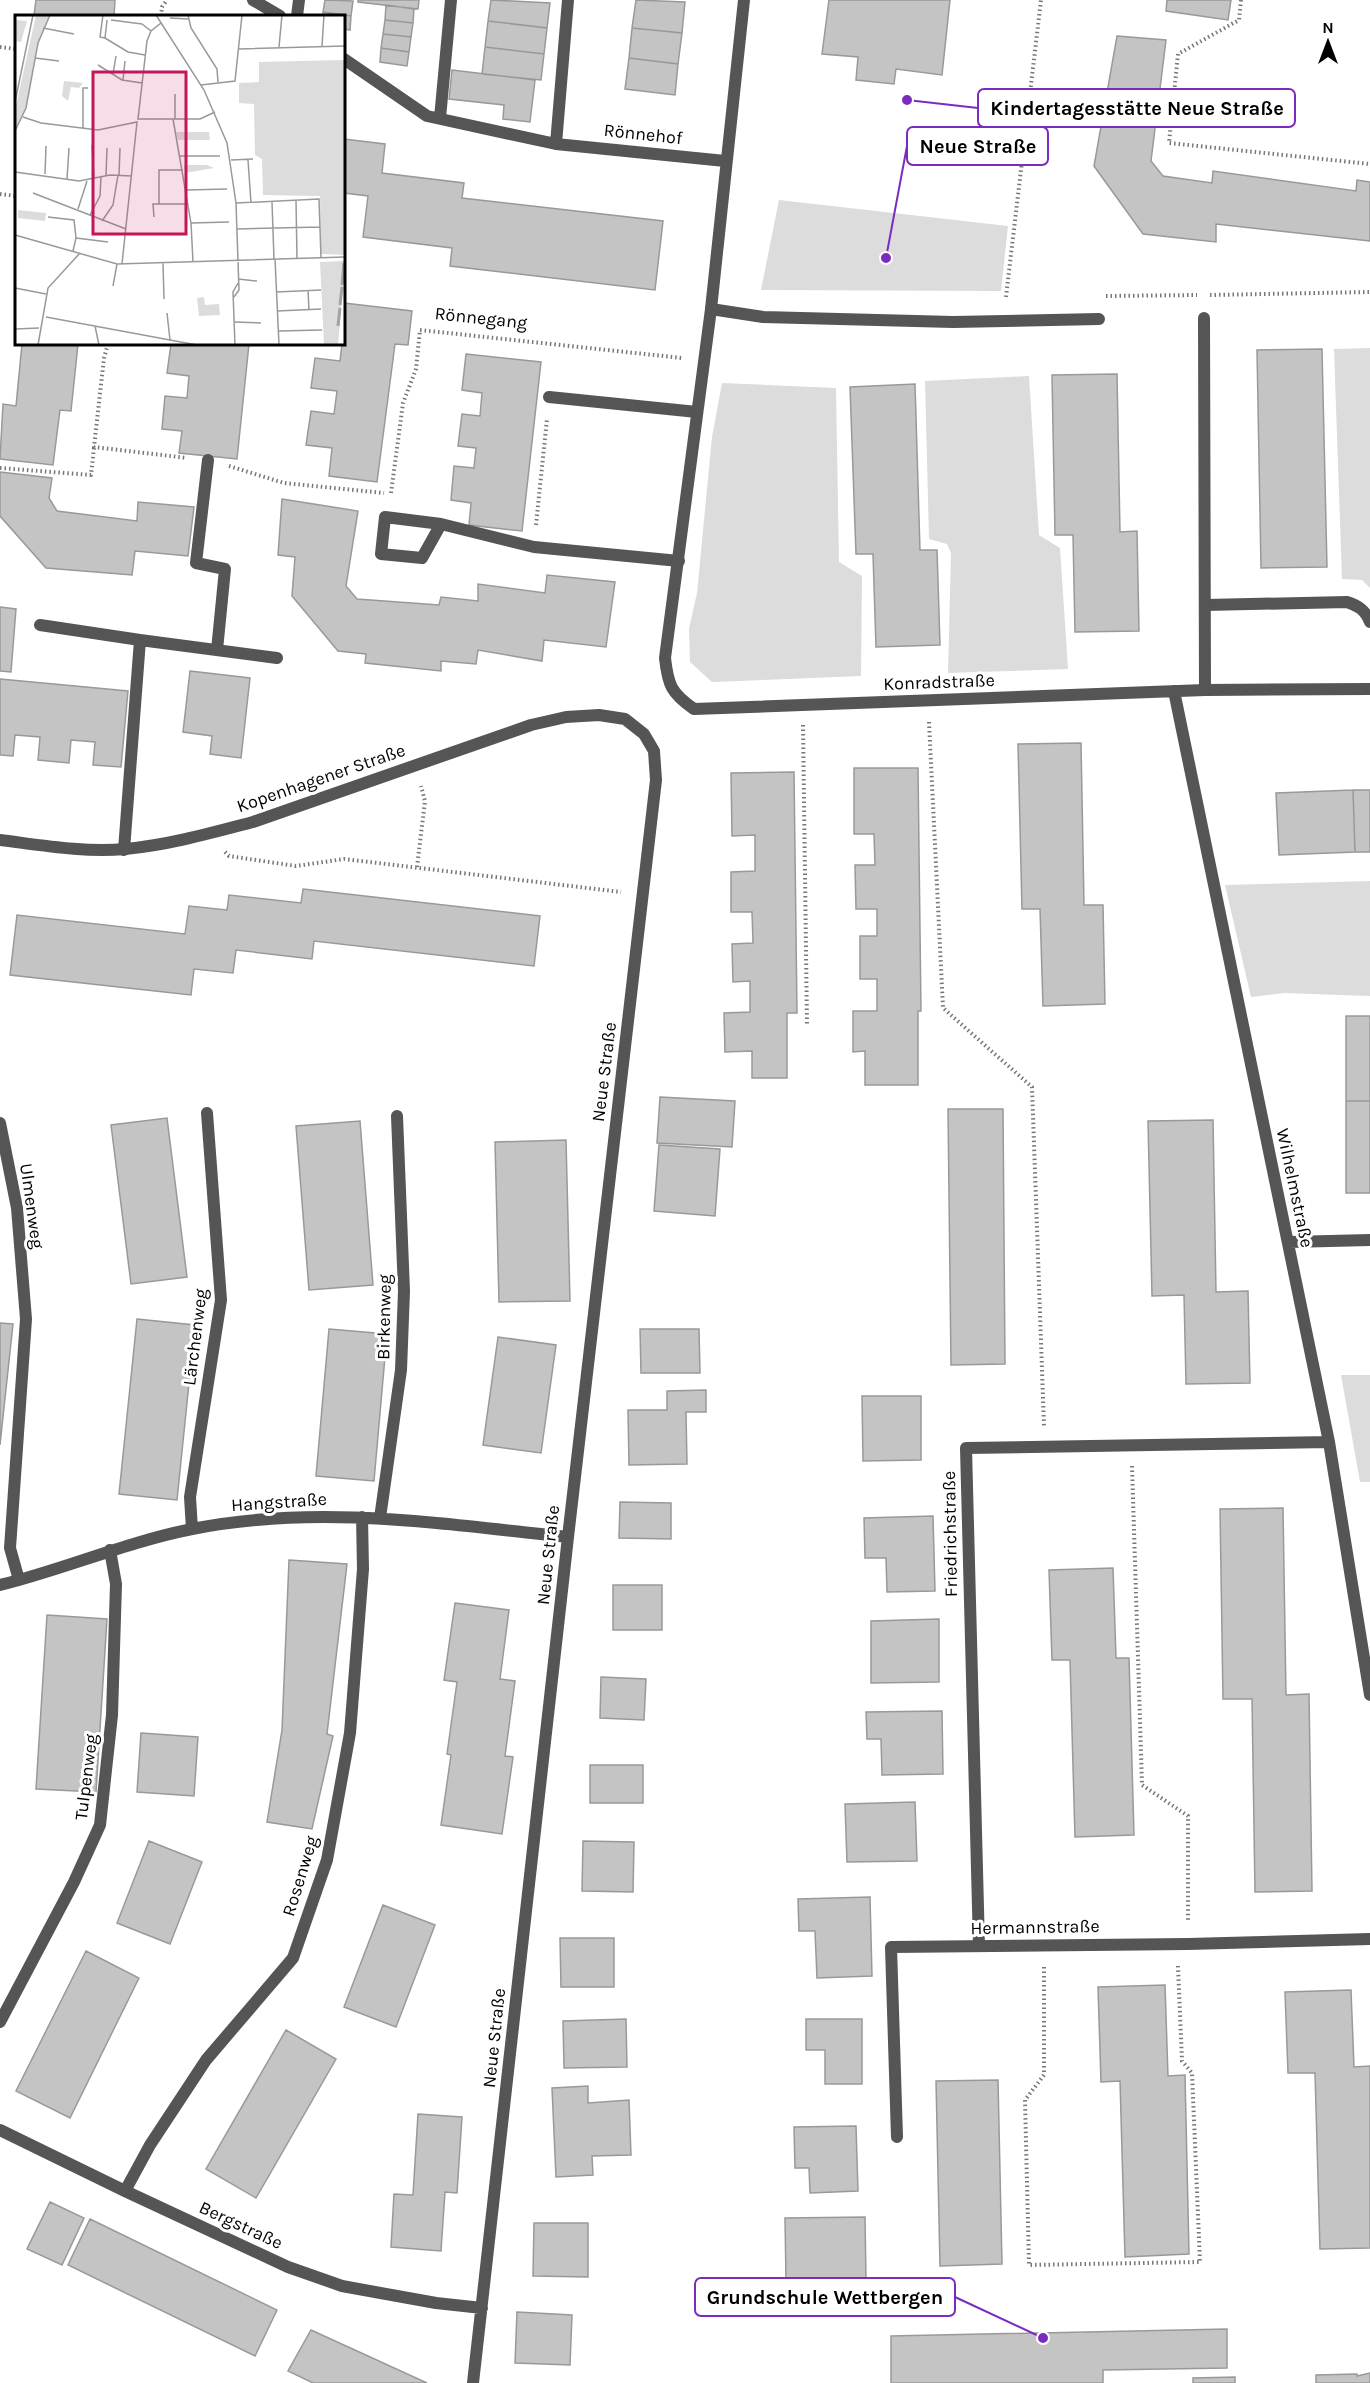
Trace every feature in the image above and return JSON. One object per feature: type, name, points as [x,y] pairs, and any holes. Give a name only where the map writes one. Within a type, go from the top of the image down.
[{"type":"street","points":[[253,0],[278,15]]},
{"type":"street","points":[[297,15],[299,0]]},
{"type":"street","points":[[440,118],[451,0]]},
{"type":"street","points":[[556,144],[568,0]]},
{"type":"street","points":[[441,524],[422,558],[381,554],[385,517],[441,524],[534,546],[679,561],[711,309],[744,0]]},
{"type":"street","name":"Rönnehof","points":[[345,60],[427,116],[556,144],[726,161]]},
{"type":"street","points":[[711,309],[763,317],[953,321],[1100,319]]},
{"type":"street","points":[[1204,318],[1205,690]]},
{"type":"street","points":[[549,397],[697,411]]},
{"type":"street","points":[[208,460],[196,563],[225,569],[217,650]]},
{"type":"street","name":"Konradstraße","points":[[679,561],[665,658],[668,682],[678,698],[694,709],[1205,690],[1370,689]]},
{"type":"street","points":[[1205,605],[1347,602],[1359,606],[1370,622]]},
{"type":"street","points":[[40,625],[277,658]]},
{"type":"street","points":[[124,850],[140,640]]},
{"type":"street","name":"Wilhelmstraße","points":[[1174,691],[1329,1442],[1370,1695]]},
{"type":"street","name":"Kopenhagener Straße","points":[[0,840],[124,850],[207,834],[252,822],[531,725],[566,717],[599,715],[624,719],[644,734]]},
{"type":"street","name":"Neue Straße","points":[[473,2383],[656,780],[654,751],[644,734]]},
{"type":"street","name":"Lärchenweg","points":[[192,1529],[190,1497],[221,1300],[207,1113]]},
{"type":"street","name":"Birkenweg","points":[[380,1518],[401,1370],[404,1292],[397,1116]]},
{"type":"street","name":"Ulmenweg","points":[[0,1123],[17,1208],[26,1319],[10,1548],[19,1580]]},
{"type":"street","points":[[1289,1242],[1370,1240]]},
{"type":"street","name":"Friedrichstraße","points":[[979,1946],[966,1448],[1329,1442]]},
{"type":"street","name":"Hangstraße","points":[[0,1585],[110,1550],[192,1529],[252,1520],[309,1516],[362,1517],[568,1536]]},
{"type":"street","name":"Rosenweg","points":[[125,2192],[150,2145],[206,2060],[293,1958],[327,1860],[350,1733],[363,1569],[362,1517]]},
{"type":"street","name":"Tulpenweg","points":[[0,2022],[74,1882],[100,1826],[112,1715],[116,1584],[110,1550]]},
{"type":"street","name":"Hermannstraße","points":[[897,2137],[891,1947],[1183,1944],[1370,1939]]},
{"type":"street","name":"Bergstraße","points":[[0,2130],[125,2192],[288,2267],[342,2286],[436,2303],[482,2308]]},
{"type":"path","points":[[161,15],[162,6],[167,0]]},
{"type":"path","points":[[995,297],[1006,297],[1041,0]]},
{"type":"path","points":[[1241,0],[1239,20],[1178,54],[1169,143],[1370,164]]},
{"type":"path","points":[[0,47],[15,49]]},
{"type":"path","points":[[0,194],[15,196]]},
{"type":"path","points":[[1100,296],[1370,292]]},
{"type":"path","name":"Rönnegang","points":[[391,493],[403,403],[416,369],[420,330],[703,361]]},
{"type":"path","points":[[534,546],[549,397]]},
{"type":"path","points":[[0,468],[92,475],[94,447]]},
{"type":"path","points":[[928,700],[943,1008],[1032,1086],[1044,1445]]},
{"type":"path","points":[[803,705],[807,1025]]},
{"type":"path","points":[[416,765],[424,801],[417,867]]},
{"type":"path","points":[[207,834],[229,856],[296,866],[344,859],[642,894]]},
{"type":"path","points":[[1042,1945],[1044,2075],[1025,2100],[1029,2265],[1200,2262],[1192,2073],[1182,2061],[1183,1944],[1188,1816],[1142,1785],[1131,1444]]},
{"type":"shaded area","points":[[779,200],[1008,226],[1001,291],[761,290]]},
{"type":"shaded area","points":[[1370,348],[1370,588],[1362,580],[1342,579],[1334,349]]},
{"type":"shaded area","points":[[1029,376],[1039,535],[1060,548],[1068,669],[948,673],[951,553],[947,544],[929,539],[925,381]]},
{"type":"shaded area","points":[[722,383],[836,388],[839,562],[862,576],[861,676],[712,682],[690,662],[689,629],[697,593],[712,437]]},
{"type":"shaded area","points":[[1370,881],[1370,996],[1284,993],[1251,997],[1225,885]]},
{"type":"shaded area","points":[[1341,1375],[1370,1375],[1370,1482],[1360,1482]]},
{"type":"building","points":[[36,0],[115,0],[114,15],[34,15]]},
{"type":"building","points":[[325,0],[353,1],[351,16],[323,12]]},
{"type":"building","points":[[358,0],[419,0],[418,9],[358,2]]},
{"type":"building","points":[[491,0],[550,3],[547,28],[488,21]]},
{"type":"building","points":[[636,0],[685,2],[682,33],[632,28]]},
{"type":"building","points":[[829,0],[950,0],[942,75],[896,69],[894,84],[856,80],[858,57],[822,54]]},
{"type":"building","points":[[1167,0],[1231,0],[1228,20],[1166,11]]},
{"type":"building","points":[[386,5],[414,9],[413,23],[385,20]]},
{"type":"building","points":[[323,12],[344,15],[323,15]]},
{"type":"building","points":[[345,15],[351,16],[350,30],[345,29]]},
{"type":"building","points":[[385,20],[413,23],[411,37],[383,34]]},
{"type":"building","points":[[488,21],[547,28],[544,54],[485,47]]},
{"type":"building","points":[[632,28],[682,33],[678,64],[629,58]]},
{"type":"building","points":[[383,34],[411,37],[409,52],[381,48]]},
{"type":"building","points":[[1117,36],[1166,40],[1151,161],[1163,176],[1212,183],[1213,171],[1356,191],[1357,180],[1370,182],[1370,241],[1216,224],[1216,242],[1143,234],[1094,166]]},
{"type":"building","points":[[485,47],[544,54],[541,80],[482,74]]},
{"type":"building","points":[[381,48],[409,52],[407,66],[380,62]]},
{"type":"building","points":[[629,58],[678,64],[675,95],[625,89]]},
{"type":"building","points":[[452,70],[535,80],[530,122],[503,119],[504,105],[449,99]]},
{"type":"building","points":[[345,139],[385,144],[382,173],[464,183],[462,198],[663,221],[655,290],[450,266],[452,248],[363,237],[368,196],[345,193]]},
{"type":"building","points":[[345,303],[412,311],[408,345],[395,344],[377,482],[329,476],[332,448],[306,445],[311,411],[334,414],[337,391],[311,388],[315,358],[340,361],[342,345],[345,345]]},
{"type":"building","points":[[22,345],[78,345],[71,411],[60,410],[53,465],[0,459],[3,404],[16,406]]},
{"type":"building","points":[[171,345],[249,345],[237,459],[179,453],[182,431],[162,429],[165,396],[187,398],[189,376],[167,373]]},
{"type":"building","points":[[1322,349],[1327,567],[1261,568],[1257,350]]},
{"type":"building","points":[[466,354],[541,362],[522,531],[469,525],[471,503],[451,500],[454,466],[474,468],[476,448],[458,446],[462,414],[480,416],[482,393],[462,390]]},
{"type":"building","points":[[1117,374],[1120,532],[1137,531],[1139,631],[1075,632],[1073,535],[1055,535],[1052,375]]},
{"type":"building","points":[[915,384],[920,550],[937,550],[940,645],[876,647],[873,554],[856,554],[850,387]]},
{"type":"building","points":[[0,472],[52,478],[49,498],[57,511],[137,521],[138,502],[194,507],[188,556],[135,551],[132,575],[46,568],[0,516]]},
{"type":"building","points":[[282,499],[358,511],[346,586],[357,599],[439,605],[441,597],[478,601],[478,584],[545,593],[547,575],[615,582],[606,647],[544,640],[542,661],[478,650],[476,664],[441,661],[441,671],[365,663],[366,654],[338,651],[292,596],[295,557],[278,555]]},
{"type":"building","points":[[0,607],[16,609],[11,672],[0,671]]},
{"type":"building","points":[[190,671],[250,678],[241,758],[210,754],[212,736],[183,732]]},
{"type":"building","points":[[0,679],[128,691],[121,767],[93,765],[95,742],[71,740],[69,763],[38,760],[40,737],[15,735],[13,756],[0,755]]},
{"type":"building","points":[[1081,743],[1084,905],[1103,905],[1105,1004],[1043,1006],[1040,909],[1022,909],[1018,744]]},
{"type":"building","points":[[854,768],[918,768],[921,1011],[918,1011],[918,1085],[865,1085],[865,1051],[853,1052],[853,1011],[877,1011],[877,979],[860,979],[860,936],[877,936],[877,909],[856,909],[855,865],[875,865],[874,834],[854,834]]},
{"type":"building","points":[[794,772],[797,1013],[787,1013],[787,1078],[752,1078],[752,1051],[725,1052],[724,1013],[750,1012],[750,981],[733,982],[732,944],[753,943],[752,912],[731,912],[731,872],[755,871],[755,835],[732,836],[731,773]]},
{"type":"building","points":[[1353,790],[1370,790],[1370,852],[1355,852]]},
{"type":"building","points":[[1353,790],[1355,852],[1279,855],[1276,793]]},
{"type":"building","points":[[303,889],[540,916],[534,966],[314,941],[312,959],[236,950],[233,973],[194,969],[191,995],[10,975],[17,915],[185,934],[189,906],[227,910],[229,895],[301,903]]},
{"type":"building","points":[[1346,1016],[1370,1016],[1370,1101],[1346,1101]]},
{"type":"building","points":[[660,1097],[735,1101],[732,1147],[657,1143]]},
{"type":"building","points":[[1346,1101],[1370,1101],[1370,1193],[1346,1193]]},
{"type":"building","points":[[948,1109],[1003,1109],[1005,1364],[951,1365]]},
{"type":"building","points":[[167,1118],[187,1277],[131,1284],[111,1125]]},
{"type":"building","points":[[1213,1120],[1216,1292],[1248,1291],[1250,1383],[1186,1384],[1184,1295],[1152,1296],[1148,1121]]},
{"type":"building","points":[[360,1121],[373,1285],[309,1290],[296,1126]]},
{"type":"building","points":[[566,1140],[570,1301],[499,1302],[495,1142]]},
{"type":"building","points":[[659,1145],[720,1149],[715,1216],[654,1211]]},
{"type":"building","points":[[137,1319],[195,1325],[177,1500],[119,1494]]},
{"type":"building","points":[[0,1323],[13,1324],[0,1445]]},
{"type":"building","points":[[329,1329],[387,1334],[374,1481],[316,1476]]},
{"type":"building","points":[[640,1329],[699,1329],[700,1373],[641,1373]]},
{"type":"building","points":[[498,1337],[556,1345],[541,1453],[483,1445]]},
{"type":"building","points":[[706,1390],[706,1412],[686,1412],[687,1464],[629,1465],[628,1410],[667,1410],[667,1391]]},
{"type":"building","points":[[862,1396],[921,1396],[921,1460],[863,1461]]},
{"type":"building","points":[[620,1502],[671,1503],[671,1539],[619,1538]]},
{"type":"building","points":[[1283,1508],[1286,1695],[1309,1694],[1312,1891],[1255,1892],[1252,1699],[1223,1699],[1220,1509]]},
{"type":"building","points":[[933,1516],[935,1591],[887,1592],[886,1558],[865,1558],[864,1518]]},
{"type":"building","points":[[289,1560],[347,1564],[327,1734],[333,1736],[312,1829],[267,1822],[282,1730]]},
{"type":"building","points":[[1113,1568],[1116,1658],[1129,1658],[1134,1835],[1075,1837],[1070,1660],[1052,1660],[1049,1570]]},
{"type":"building","points":[[613,1585],[662,1585],[662,1630],[613,1630]]},
{"type":"building","points":[[455,1603],[509,1610],[500,1679],[515,1681],[505,1756],[513,1757],[502,1834],[441,1825],[451,1755],[447,1754],[457,1682],[444,1680]]},
{"type":"building","points":[[47,1615],[107,1619],[96,1792],[36,1789]]},
{"type":"building","points":[[939,1619],[939,1682],[871,1683],[871,1621]]},
{"type":"building","points":[[601,1677],[646,1679],[644,1720],[600,1718]]},
{"type":"building","points":[[942,1711],[943,1774],[882,1775],[881,1739],[867,1739],[866,1712]]},
{"type":"building","points":[[141,1733],[198,1737],[194,1796],[137,1792]]},
{"type":"building","points":[[590,1765],[643,1765],[643,1803],[590,1803]]},
{"type":"building","points":[[915,1802],[917,1861],[847,1862],[845,1804]]},
{"type":"building","points":[[149,1841],[202,1862],[170,1944],[117,1923]]},
{"type":"building","points":[[583,1841],[634,1842],[633,1892],[582,1891]]},
{"type":"building","points":[[870,1897],[872,1976],[817,1978],[815,1931],[799,1931],[798,1899]]},
{"type":"building","points":[[383,1905],[435,1925],[396,2027],[344,2007]]},
{"type":"building","points":[[560,1938],[614,1938],[614,1987],[561,1987]]},
{"type":"building","points":[[86,1951],[139,1978],[70,2118],[16,2091]]},
{"type":"building","points":[[1165,1985],[1168,2076],[1185,2075],[1189,2254],[1125,2257],[1120,2081],[1101,2082],[1098,1987]]},
{"type":"building","points":[[1351,1990],[1354,2067],[1370,2066],[1370,2248],[1320,2249],[1315,2073],[1288,2073],[1285,1992]]},
{"type":"building","points":[[626,2019],[627,2067],[564,2068],[563,2021]]},
{"type":"building","points":[[806,2019],[862,2019],[862,2084],[825,2084],[825,2050],[806,2050]]},
{"type":"building","points":[[286,2030],[336,2059],[256,2198],[206,2169]]},
{"type":"building","points":[[998,2080],[1002,2264],[940,2266],[936,2081]]},
{"type":"building","points":[[588,2086],[588,2103],[629,2100],[631,2155],[592,2156],[593,2175],[556,2177],[552,2088]]},
{"type":"building","points":[[418,2114],[462,2117],[457,2193],[445,2192],[441,2251],[391,2247],[394,2194],[413,2195]]},
{"type":"building","points":[[856,2126],[858,2191],[810,2193],[809,2168],[795,2168],[794,2127]]},
{"type":"building","points":[[50,2202],[84,2218],[62,2265],[27,2249]]},
{"type":"building","points":[[865,2217],[866,2281],[786,2281],[785,2218]]},
{"type":"building","points":[[90,2219],[277,2310],[255,2356],[68,2265]]},
{"type":"building","points":[[534,2223],[588,2223],[588,2277],[533,2276]]},
{"type":"building","points":[[517,2312],[572,2315],[570,2365],[515,2363]]},
{"type":"building","points":[[1227,2329],[1227,2368],[1103,2370],[1103,2383],[891,2383],[891,2336]]},
{"type":"building","points":[[311,2330],[427,2383],[313,2383],[288,2371]]},
{"type":"building","points":[[1370,2373],[1370,2383],[1316,2383],[1316,2375],[1357,2374],[1357,2376]]},
{"type":"building","points":[[1235,2377],[1235,2383],[1193,2383],[1193,2378]]},
{"type":"place","name":"Kindertagesstätte Neue Straße","points":[[907,100]]},
{"type":"place","name":"Neue Straße","points":[[886,258]]},
{"type":"place","name":"Grundschule Wettbergen","points":[[1043,2338]]}]
